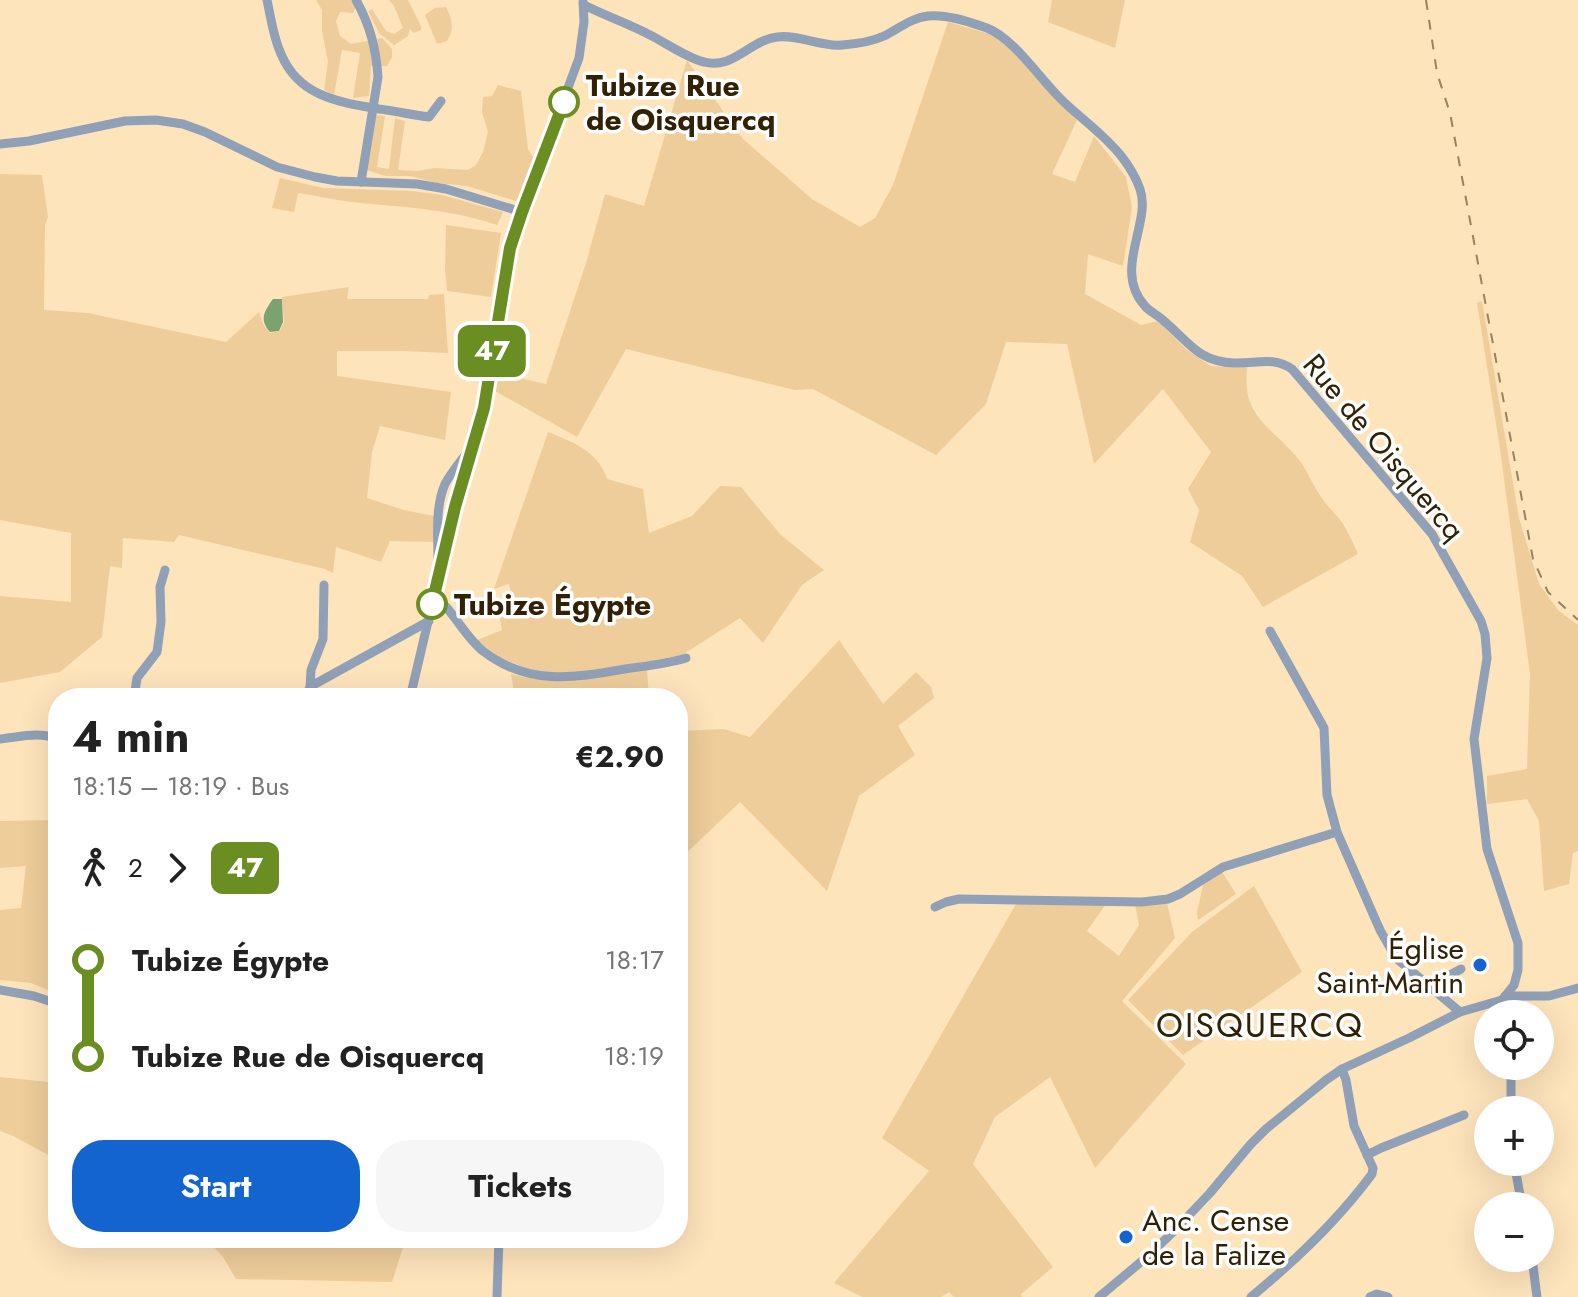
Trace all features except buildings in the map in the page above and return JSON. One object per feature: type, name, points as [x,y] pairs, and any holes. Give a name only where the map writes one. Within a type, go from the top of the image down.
[{"type":"street","points":[[267,0],[282,58],[307,88],[325,97],[429,117],[441,101]]},
{"type":"street","points":[[356,0],[375,46],[378,77],[361,182]]},
{"type":"street","points":[[412,688],[455,507],[484,408],[505,270],[522,212],[579,58],[584,3]]},
{"type":"street","name":"Rue de Oisquercq","points":[[584,3],[704,62],[719,63],[733,59],[762,41],[777,37],[841,46],[870,41],[926,16],[959,19],[988,28],[1006,39],[1063,101],[1110,143],[1123,158],[1141,190],[1142,204],[1131,263],[1138,296],[1144,305],[1194,351],[1206,358],[1234,363],[1274,361],[1292,369],[1432,534],[1481,621],[1487,658],[1474,733],[1481,797],[1491,865],[1518,943],[1517,978],[1504,998]]},
{"type":"street","points":[[0,144],[139,120],[156,120],[183,124],[277,167],[315,177],[417,184],[446,189],[522,212]]},
{"type":"street","points":[[439,575],[442,496],[451,474],[475,442]]},
{"type":"street","points":[[136,688],[137,678],[157,652],[161,622],[160,587],[165,570]]},
{"type":"street","points":[[310,688],[311,670],[323,639],[324,585]]},
{"type":"street","points":[[434,596],[483,651],[506,665],[537,676],[591,675],[686,658]]},
{"type":"street","points":[[310,688],[429,621]]},
{"type":"street","points":[[1270,631],[1324,728],[1327,795],[1337,832],[1380,930],[1396,958],[1460,1012]]},
{"type":"street","points":[[0,739],[36,734],[48,736]]},
{"type":"street","points":[[935,907],[959,899],[1164,900],[1180,894],[1223,867],[1337,832]]},
{"type":"street","points":[[1430,986],[1461,969]]},
{"type":"street","points":[[1099,1297],[1173,1232],[1266,1129],[1342,1069],[1460,1012],[1504,998],[1549,996],[1574,989]]},
{"type":"street","points":[[0,990],[48,1001]]},
{"type":"street","points":[[1251,1297],[1276,1277],[1346,1207],[1372,1174],[1373,1168],[1354,1126],[1342,1069]]},
{"type":"street","points":[[1367,1155],[1464,1115]]},
{"type":"street","points":[[497,1297],[499,1248]]},
{"type":"street","points":[[1534,1272],[1537,1297]]},
{"type":"street","points":[[1370,1297],[1377,1294],[1388,1297]]},
{"type":"shaded area","points":[[316,0],[351,0],[356,7],[353,13],[340,12],[336,21],[340,36],[351,44],[382,38],[392,49],[387,66],[371,66],[369,96],[353,98],[360,53],[342,50],[334,95],[324,90],[328,62],[322,31],[322,10]]},
{"type":"shaded area","points":[[389,0],[408,0],[421,26],[421,30],[414,33],[410,29],[408,36],[394,45],[379,33],[368,11],[372,9],[386,31],[394,34],[403,28]]},
{"type":"shaded area","points":[[1052,0],[1125,0],[1115,48],[1048,22]]},
{"type":"shaded area","points":[[446,7],[452,28],[447,41],[437,44],[425,15],[435,8]]},
{"type":"shaded area","points":[[948,22],[1000,37],[1077,120],[1052,174],[1075,182],[1094,136],[1126,177],[1132,207],[1123,266],[1088,254],[1085,294],[1141,325],[1158,321],[1187,350],[1211,366],[1247,368],[1253,408],[1299,460],[1321,497],[1344,525],[1358,554],[1263,607],[1242,576],[1190,542],[1199,510],[1188,489],[1211,452],[1163,389],[1094,464],[1067,344],[1006,342],[986,404],[936,455],[813,389],[795,390],[626,349],[577,437],[495,391],[496,373],[546,384],[605,194],[644,206],[687,60],[743,139],[812,199],[860,227],[875,218],[893,185]]},
{"type":"shaded area","points":[[498,85],[521,91],[528,149],[533,157],[525,188],[516,201],[467,186],[410,176],[386,176],[366,170],[375,115],[385,116],[377,167],[389,169],[395,118],[405,121],[398,170],[468,170],[476,165],[488,132],[482,112],[483,97],[492,96]]},
{"type":"shaded area","points":[[0,174],[42,175],[48,217],[45,225],[44,310],[88,313],[226,342],[259,312],[270,333],[280,331],[284,322],[282,297],[349,287],[347,299],[428,299],[429,295],[444,294],[448,353],[337,351],[337,376],[451,392],[445,440],[380,426],[372,452],[367,498],[434,516],[434,542],[390,541],[381,562],[336,547],[333,573],[179,535],[174,542],[123,538],[122,568],[110,566],[102,637],[60,672],[0,683],[0,596],[71,602],[71,533],[0,520]]},
{"type":"shaded area","points":[[280,178],[323,188],[442,195],[503,212],[497,225],[446,213],[298,193],[294,212],[272,208]]},
{"type":"shaded area","points":[[446,225],[501,233],[491,297],[447,291]]},
{"type":"shaded area","points":[[273,299],[282,299],[283,322],[279,331],[270,332],[264,316]]},
{"type":"shaded area","points":[[1482,301],[1519,518],[1539,584],[1558,610],[1578,625],[1578,851],[1573,853],[1569,884],[1544,891],[1539,821],[1527,799],[1487,804],[1487,776],[1527,769],[1530,674],[1477,303]]},
{"type":"shaded area","points":[[548,432],[591,454],[607,479],[643,489],[649,533],[692,516],[720,486],[741,487],[780,534],[824,570],[802,585],[763,643],[740,618],[682,655],[594,671],[538,673],[499,657],[477,640],[502,630],[497,602],[512,599],[509,584],[494,589]]},
{"type":"shaded area","points":[[839,640],[883,704],[916,672],[931,687],[934,698],[898,726],[915,755],[859,796],[827,891],[740,802],[688,851],[688,731],[724,729],[750,737]]},
{"type":"shaded area","points":[[647,669],[648,688],[513,688],[511,674],[544,680],[596,677]]},
{"type":"shaded area","points":[[48,820],[48,990],[31,983],[0,980],[0,910],[21,908],[26,866],[0,868],[0,821]]},
{"type":"shaded area","points":[[1222,872],[1236,894],[1198,920],[1203,885]]},
{"type":"shaded area","points":[[1254,886],[1302,972],[1183,1055],[1128,1000],[1192,932]]},
{"type":"shaded area","points":[[1167,903],[1175,938],[1122,1001],[1186,1064],[1095,1168],[1050,1077],[995,1117],[973,1164],[1053,1267],[1021,1294],[1022,1297],[954,1297],[949,1292],[941,1297],[862,1297],[834,1283],[929,1171],[882,1138],[1016,904],[1106,904],[1087,931],[1119,956],[1139,925],[1135,904]]},
{"type":"shaded area","points":[[0,1077],[48,1082],[48,1155],[0,1131]]},
{"type":"shaded area","points":[[215,1248],[403,1248],[392,1282],[236,1279]]},
{"type":"railway","points":[[1426,0],[1437,73],[1450,113],[1533,559],[1548,592],[1578,620]]},
{"type":"bus line","name":"47","points":[[432,604],[455,507],[484,408],[510,248],[564,102]]},
{"type":"place","name":"Tubize Rue de Oisquercq","points":[[564,102]]},
{"type":"place","name":"Tubize Égypte","points":[[432,604]]},
{"type":"place","name":"Église Saint-Martin","points":[[1480,965]]},
{"type":"place","name":"Anc. Cense de la Falize","points":[[1126,1237]]},
{"type":"district","name":"OISQUERCQ","points":[[1260,1025]]}]
